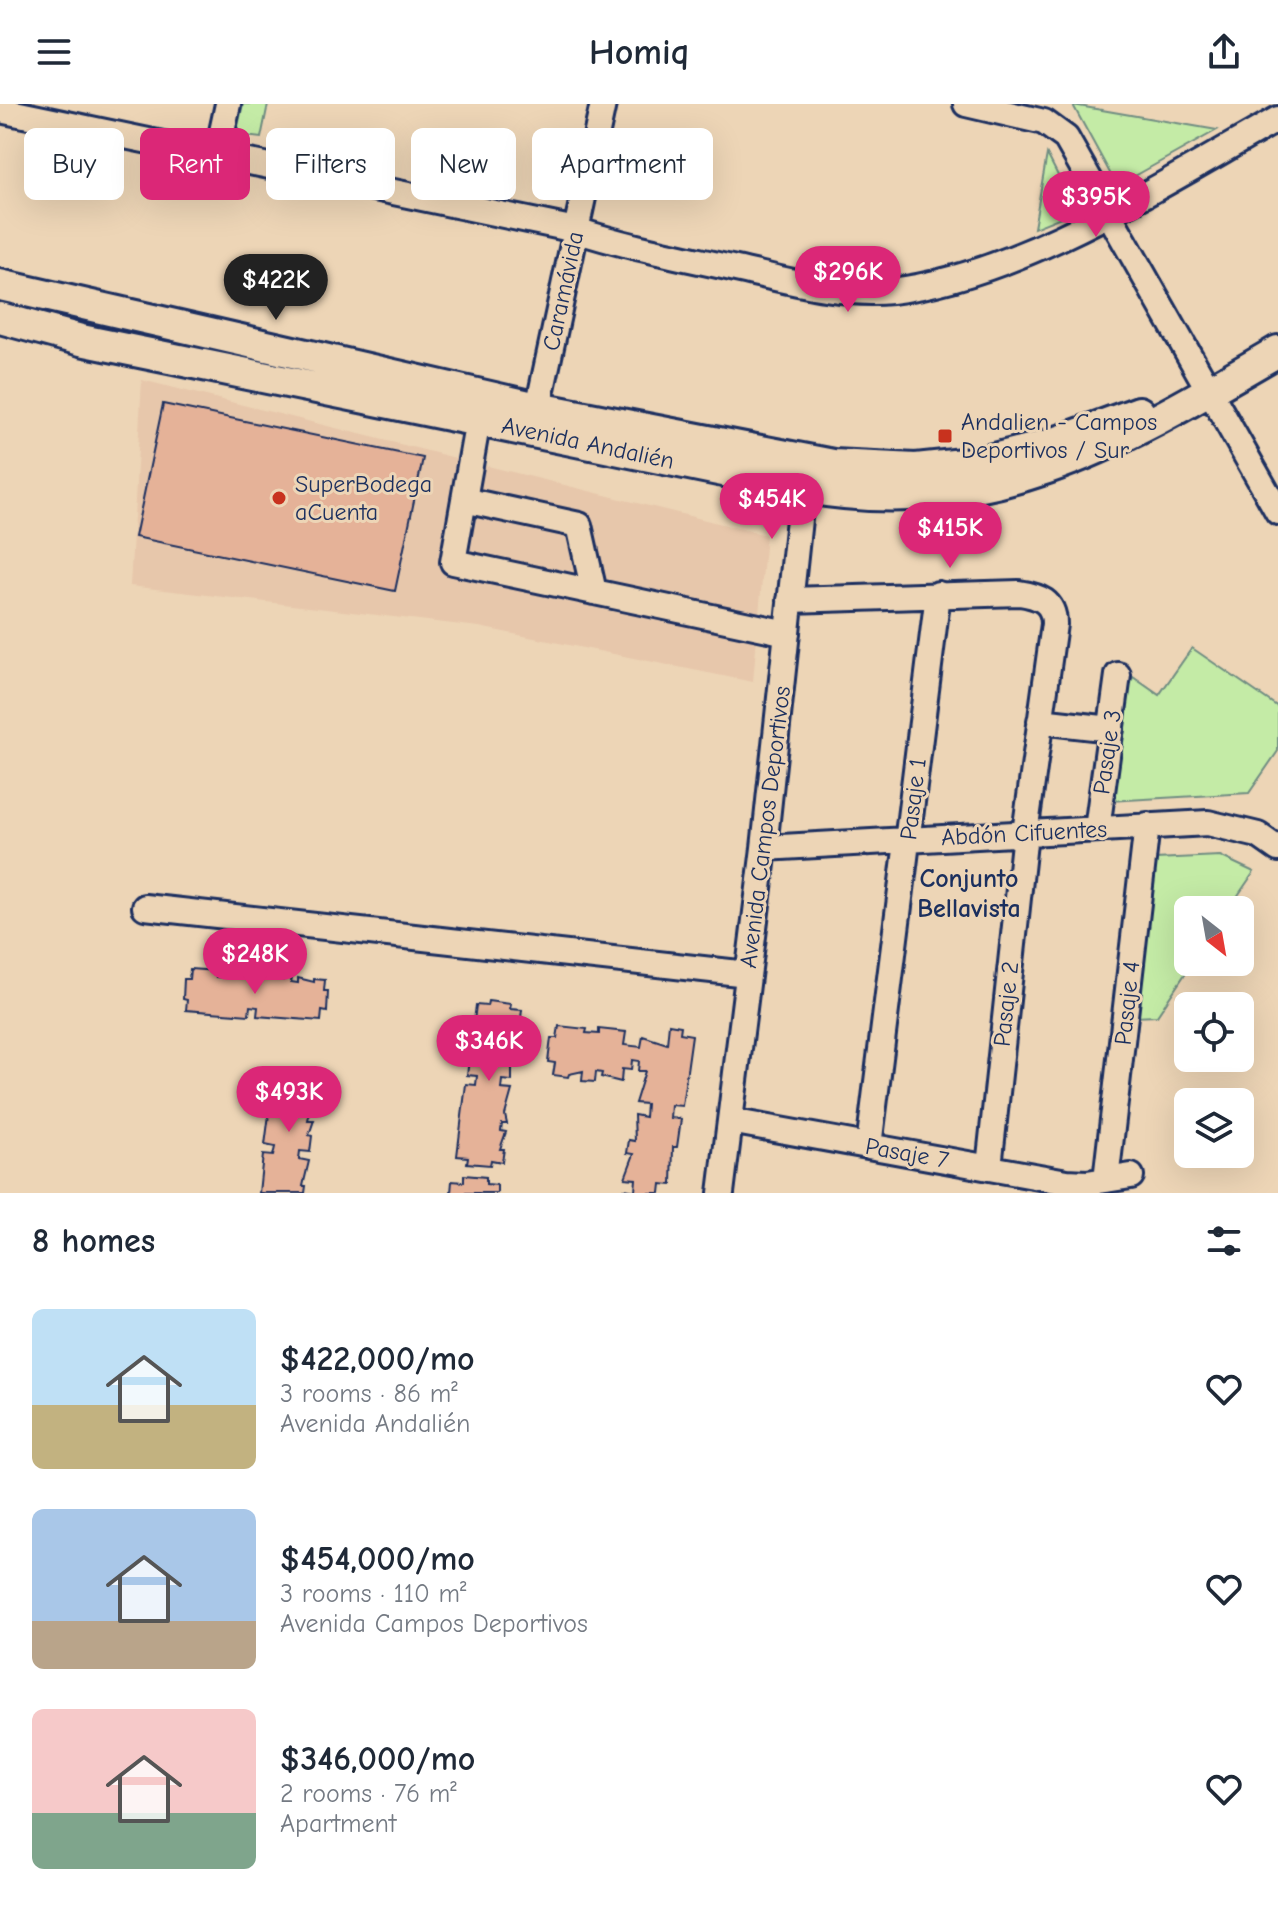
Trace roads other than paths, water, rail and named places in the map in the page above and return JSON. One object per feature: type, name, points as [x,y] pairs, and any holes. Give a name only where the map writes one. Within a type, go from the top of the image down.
[{"type":"main road","name":"Avenida Andalién","points":[[0,285],[535,420],[804,474],[982,462],[1049,445],[1164,403],[1210,391],[1278,351]]},
{"type":"main road","name":"Avenida Andalién","points":[[0,318],[81,340],[478,420],[535,420]]},
{"type":"street","points":[[223,128],[228,104]]},
{"type":"street","name":"Caramávida","points":[[535,420],[603,104]]},
{"type":"street","points":[[966,104],[1030,118],[1056,128],[1073,149],[1278,512]]},
{"type":"street","points":[[0,110],[33,111],[140,137]]},
{"type":"street","points":[[250,162],[576,230],[621,244],[804,284],[888,291],[978,269],[1109,213],[1278,119]]},
{"type":"street","points":[[478,420],[453,562],[787,633]]},
{"type":"street","name":"Avenida Campos Deportivos","points":[[721,1193],[764,848],[804,474]]},
{"type":"street","points":[[464,500],[579,525],[594,592]]},
{"type":"street","name":"Pasaje 2","points":[[938,594],[1019,593],[1042,598],[1049,604],[1054,624],[1025,833],[989,1167]]},
{"type":"street","points":[[790,600],[938,594]]},
{"type":"street","name":"Pasaje 1","points":[[869,1146],[938,594]]},
{"type":"street","name":"Pasaje 3","points":[[1097,829],[1118,675]]},
{"type":"street","points":[[1040,721],[1111,729]]},
{"type":"street","name":"Abdón Cifuentes","points":[[764,848],[1208,823],[1258,835],[1278,849]]},
{"type":"street","name":"Pasaje 4","points":[[1106,1180],[1147,825]]},
{"type":"street","points":[[145,907],[748,974]]},
{"type":"street","name":"Pasaje 7","points":[[730,1121],[1067,1182],[1131,1176]]},
{"type":"place","name":"Andalien - Campos Deportivos / Sur","points":[[945,436]]},
{"type":"place","name":"SuperBodega aCuenta","points":[[279,498]]},
{"type":"district","name":"Conjunto Bellavista","points":[[969,894]]}]
